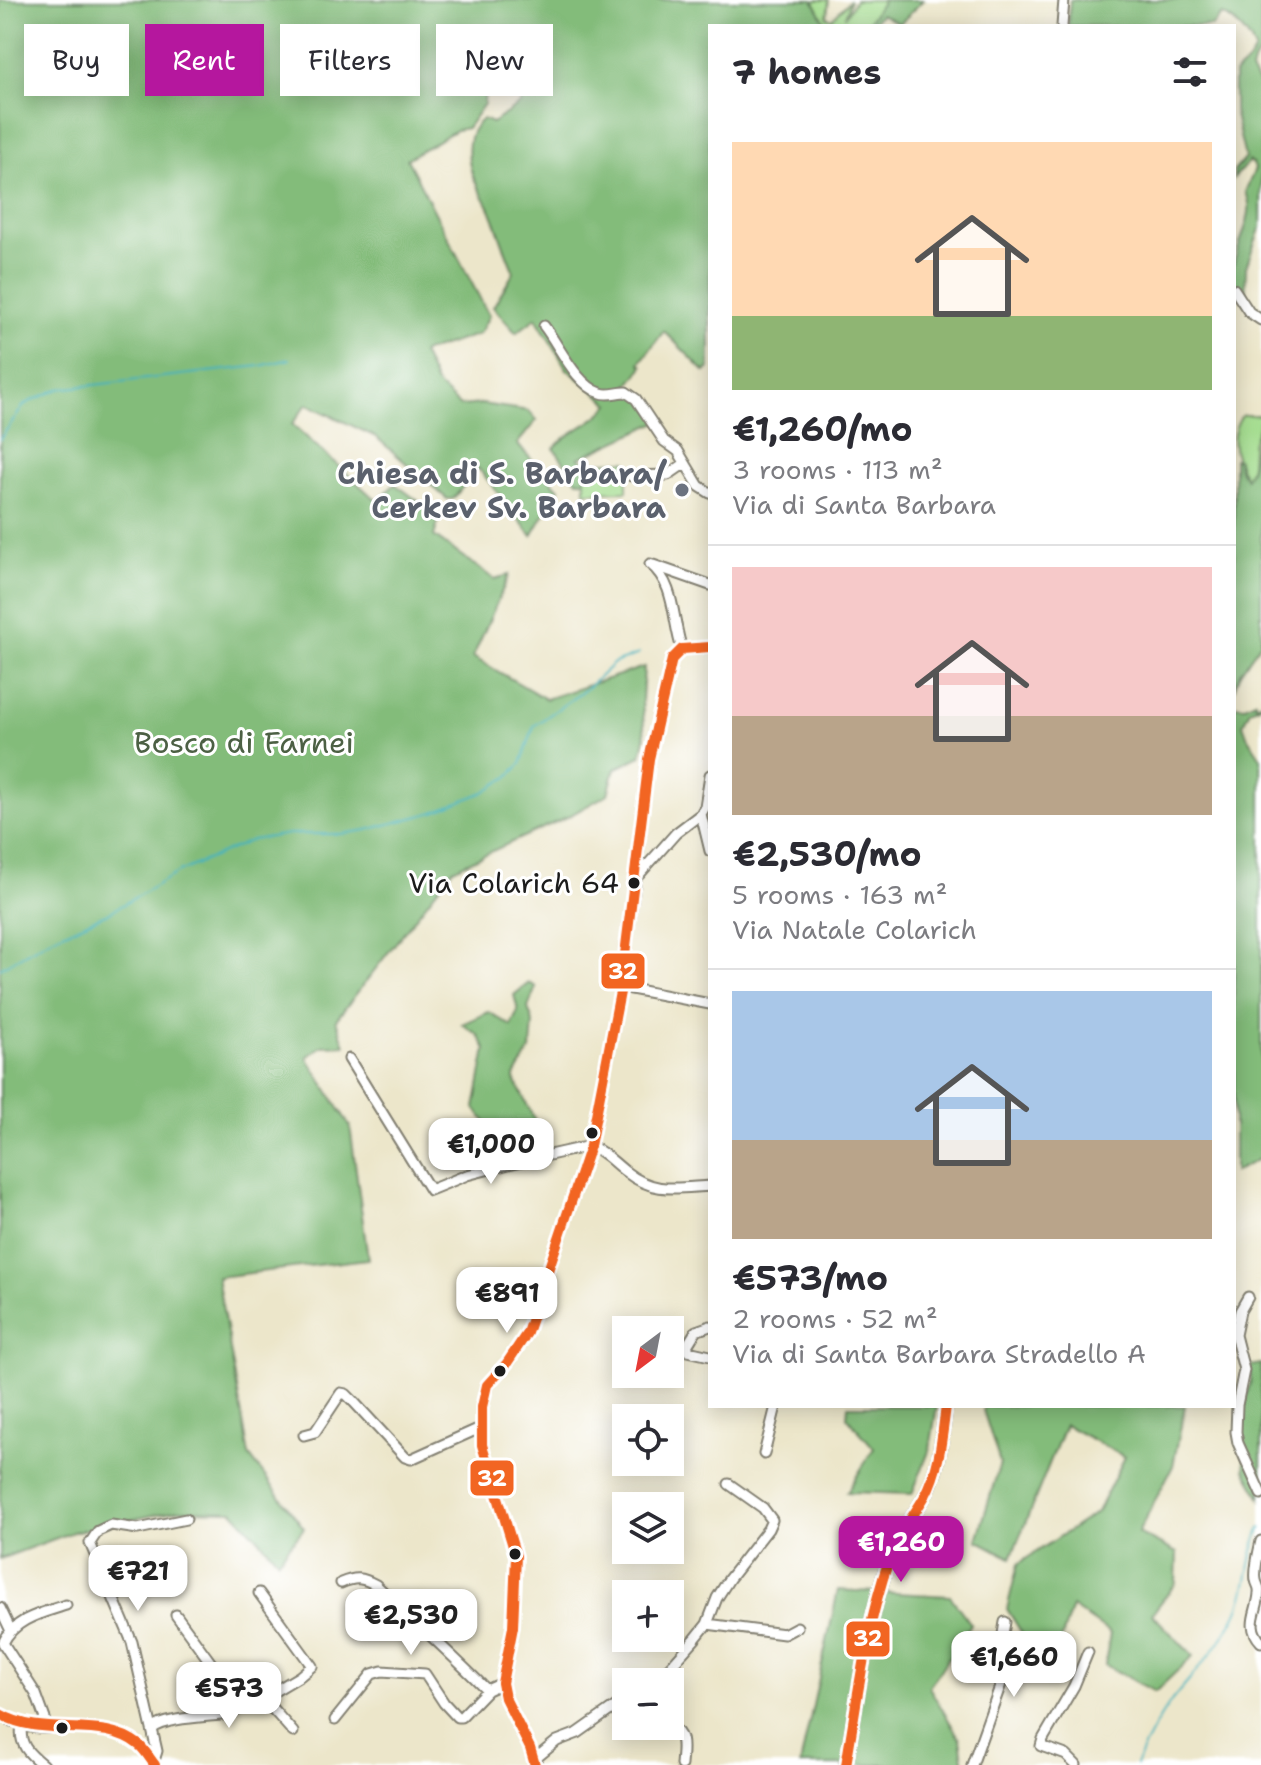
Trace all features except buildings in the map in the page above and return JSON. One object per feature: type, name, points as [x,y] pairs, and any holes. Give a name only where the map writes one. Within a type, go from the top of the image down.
[{"type":"street","points":[[1062,24],[1064,0]]},
{"type":"street","points":[[1236,292],[1249,312],[1261,320]]},
{"type":"street","points":[[544,326],[569,364],[598,392],[626,392],[636,399],[658,435],[678,451],[699,486],[708,492]]},
{"type":"street","points":[[631,476],[668,475],[684,464]]},
{"type":"street","points":[[682,649],[668,590],[658,571],[650,564],[708,584]]},
{"type":"street","points":[[612,1710],[578,1733],[557,1741],[535,1762],[508,1706],[502,1683],[513,1627],[516,1556],[497,1502],[480,1428],[487,1385],[520,1346],[534,1315],[590,1146],[621,987],[656,720],[672,659],[682,649],[708,647]]},
{"type":"street","points":[[636,878],[676,833],[701,814],[708,788]]},
{"type":"street","points":[[701,814],[708,843]]},
{"type":"street","points":[[621,987],[708,1004]]},
{"type":"street","points":[[349,1059],[430,1190],[467,1175],[590,1146],[600,1150],[634,1178],[656,1189],[708,1186]]},
{"type":"street","points":[[1236,1330],[1240,1311],[1248,1297]]},
{"type":"street","points":[[708,1327],[696,1331],[688,1344],[688,1351],[708,1356]]},
{"type":"street","points":[[1236,1339],[1244,1370],[1237,1405],[1236,1432],[1261,1494]]},
{"type":"street","points":[[304,1435],[315,1432],[341,1393],[353,1401],[405,1457],[411,1459],[480,1428]]},
{"type":"street","points":[[764,1454],[776,1408]]},
{"type":"street","points":[[846,1765],[864,1656],[889,1560],[934,1474],[946,1408]]},
{"type":"street","points":[[667,1668],[707,1624],[717,1598],[772,1520],[771,1514],[729,1484]]},
{"type":"street","points":[[154,1763],[157,1751],[132,1642],[90,1543],[98,1531],[111,1525],[138,1529],[186,1519]]},
{"type":"street","points":[[1261,1541],[1255,1576],[1259,1593],[1253,1626],[1254,1634],[1261,1642]]},
{"type":"street","points":[[341,1583],[364,1578],[376,1585],[487,1690]]},
{"type":"street","points":[[152,1729],[159,1723],[201,1715],[227,1714],[263,1698],[312,1666],[259,1593]]},
{"type":"street","points":[[48,1727],[36,1694],[4,1649],[4,1638],[29,1617],[66,1605]]},
{"type":"street","points":[[0,1608],[11,1631]]},
{"type":"street","points":[[176,1615],[243,1707]]},
{"type":"street","points":[[972,1765],[1002,1681],[1005,1622]]},
{"type":"street","points":[[707,1624],[784,1634],[797,1627]]},
{"type":"street","points":[[1076,1765],[1066,1755],[1041,1746],[1055,1715],[1074,1686],[1088,1652]]},
{"type":"street","points":[[335,1720],[372,1674],[382,1671],[425,1674],[457,1717],[461,1717],[487,1690],[502,1683]]},
{"type":"street","points":[[263,1698],[293,1732]]},
{"type":"street","points":[[0,1714],[22,1725],[114,1732],[140,1745],[154,1763]]},
{"type":"street","points":[[22,1725],[22,1745],[43,1765]]},
{"type":"street","points":[[681,1765],[682,1740]]},
{"type":"green space","name":"Bosco di Farnei","points":[[0,0],[813,0],[826,24],[708,24],[708,369],[705,372],[664,331],[640,363],[643,366],[629,385],[662,420],[579,458],[585,462],[585,480],[577,481],[554,448],[610,404],[567,369],[536,318],[516,333],[493,307],[514,272],[475,181],[468,147],[472,131],[483,119],[492,123],[520,104],[521,96],[553,96],[553,24],[436,24],[436,96],[485,96],[484,104],[467,128],[456,130],[407,159],[489,316],[479,334],[422,353],[436,384],[460,406],[482,404],[529,411],[537,420],[517,444],[559,489],[532,536],[478,468],[453,499],[447,499],[376,437],[307,404],[292,424],[377,501],[395,484],[440,517],[434,536],[494,579],[509,575],[473,657],[546,699],[644,667],[642,701],[645,739],[641,756],[615,769],[608,794],[567,817],[453,869],[336,1020],[345,1045],[322,1046],[307,1057],[350,1126],[368,1259],[217,1277],[249,1455],[304,1528],[278,1560],[233,1511],[178,1510],[73,1532],[0,1559]]},
{"type":"green space","points":[[829,0],[827,17],[832,19],[850,0],[845,17],[855,0],[884,0],[866,24],[826,24],[814,1]]},
{"type":"green space","points":[[884,0],[923,0],[900,24],[881,14],[871,24],[866,24]]},
{"type":"green space","points":[[1070,0],[1261,0],[1261,52],[1254,60],[1251,71],[1261,87],[1261,226],[1246,267],[1245,302],[1236,288],[1236,256],[1249,213],[1245,192],[1255,169],[1249,161],[1236,176],[1236,169],[1245,158],[1236,120],[1236,72],[1255,50],[1246,34],[1222,15],[1214,24],[1068,24]]},
{"type":"green space","points":[[1242,415],[1261,415],[1246,478],[1236,455],[1237,423]]},
{"type":"green space","points":[[1261,424],[1261,642],[1236,684],[1236,460],[1246,478]]},
{"type":"green space","points":[[627,461],[627,491],[585,492],[585,463]]},
{"type":"green space","points":[[1255,701],[1256,705],[1261,702],[1261,705],[1250,710],[1243,724],[1261,758],[1261,1158],[1236,1171],[1236,705],[1245,706]]},
{"type":"green space","points":[[529,983],[536,987],[528,1008],[533,1022],[531,1049],[514,1078],[539,1129],[538,1147],[513,1157],[475,1108],[486,1049],[478,1035],[462,1024],[489,1012],[511,1026],[518,1011],[514,995]]},
{"type":"green space","points":[[1261,1364],[1261,1498],[1245,1470],[1241,1421],[1251,1379],[1250,1366]]},
{"type":"green space","points":[[848,1408],[937,1408],[930,1449],[912,1494],[847,1492],[874,1448],[847,1417]]},
{"type":"green space","points":[[1185,1408],[1173,1466],[1138,1533],[1177,1553],[1176,1583],[1152,1614],[1193,1656],[1155,1692],[1105,1665],[1110,1633],[1072,1607],[1054,1662],[1031,1648],[1007,1609],[1018,1564],[1097,1512],[1125,1457],[1065,1425],[1011,1558],[977,1540],[1000,1463],[983,1410]]},
{"type":"green space","points":[[838,1590],[950,1596],[971,1624],[929,1687],[960,1739],[964,1765],[800,1765]]},
{"type":"waterway","points":[[0,439],[25,404],[58,389],[260,366],[290,359]]},
{"type":"waterway","points":[[0,968],[54,937],[110,912],[179,872],[252,840],[289,834],[341,834],[367,830],[434,812],[484,792],[508,777],[521,764],[534,726],[586,689],[614,663],[639,654]]},
{"type":"waterway","points":[[1136,1765],[1167,1707],[1214,1650],[1235,1617],[1261,1528]]},
{"type":"transit line","name":"32","points":[[535,1765],[505,1698],[502,1683],[513,1627],[516,1556],[482,1445],[482,1407],[487,1385],[507,1363],[527,1333],[590,1146],[621,987],[649,759],[672,659],[682,649],[708,647]]},
{"type":"transit line","name":"32","points":[[846,1765],[874,1610],[896,1543],[925,1496],[934,1474],[946,1408]]},
{"type":"transit line","name":"32","points":[[0,1714],[36,1726],[91,1729],[124,1736],[141,1747],[155,1765]]},
{"type":"place","name":"Chiesa di S. Barbara/ Cerkev Sv. Barbara","points":[[682,490]]},
{"type":"place","name":"Via Colarich 64","points":[[634,883]]}]
